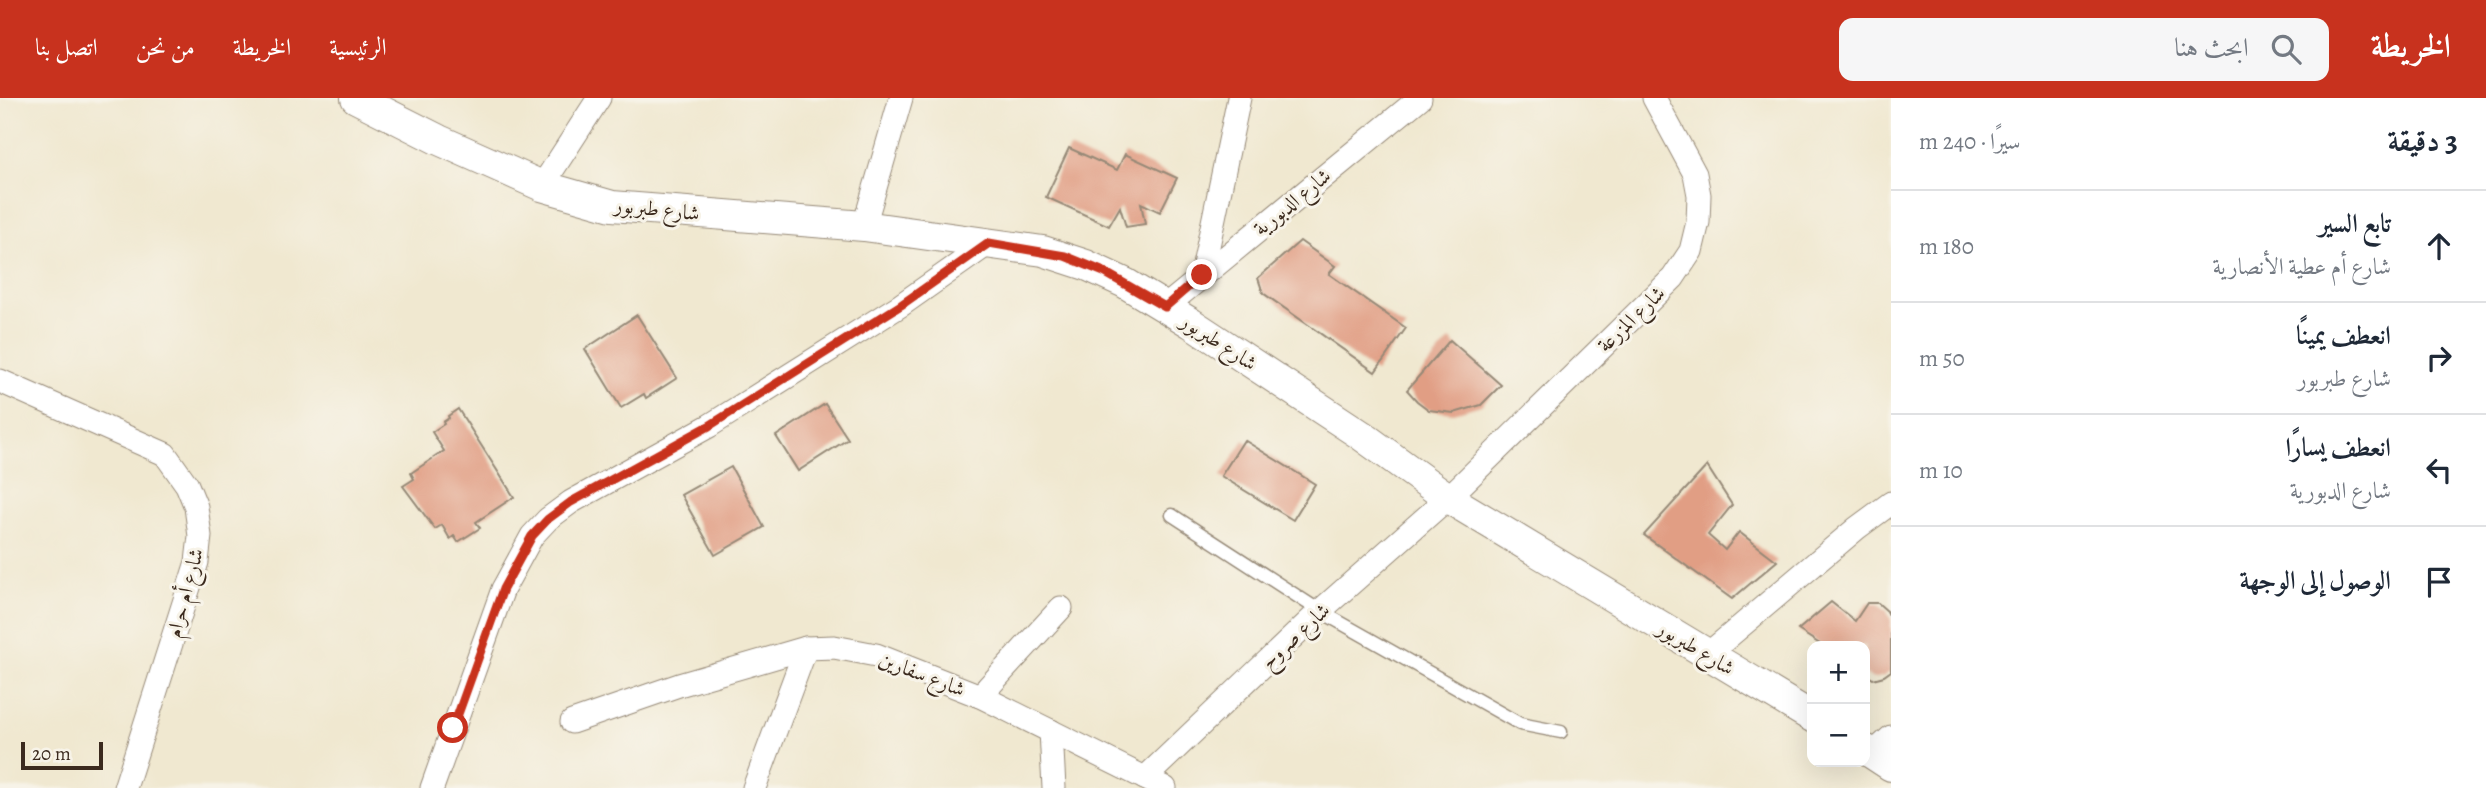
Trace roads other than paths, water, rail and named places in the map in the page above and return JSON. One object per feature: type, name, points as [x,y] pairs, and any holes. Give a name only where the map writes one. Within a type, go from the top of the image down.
[{"type":"street","name":"شارع طبربور","points":[[356,98],[542,186],[612,206],[864,226],[1065,256],[1104,272],[1165,307],[1361,435],[1448,498],[1807,714]]},
{"type":"street","points":[[542,186],[599,98]]},
{"type":"street","points":[[864,226],[901,98]]},
{"type":"street","points":[[1202,275],[1238,98]]},
{"type":"street","name":"شارع الدبورية","points":[[1165,307],[1420,98]]},
{"type":"street","name":"شارع المزرعة","points":[[1448,498],[1673,278],[1691,251],[1698,222],[1699,195],[1695,174],[1654,98]]},
{"type":"street","points":[[432,788],[503,589],[532,536],[548,519],[571,502],[709,426],[901,305],[989,243]]},
{"type":"street","name":"شارع أم حرام","points":[[0,381],[164,454],[187,485],[195,507],[200,536],[197,562],[125,788]]},
{"type":"street","name":"شارع صروح","points":[[1155,783],[1320,611],[1448,498]]},
{"type":"street","points":[[1708,654],[1857,528],[1891,503]]},
{"type":"street","points":[[980,696],[1061,608]]},
{"type":"street","name":"شارع سفارين","points":[[572,722],[680,685],[806,648],[834,646],[868,653],[980,696],[1155,783]]},
{"type":"street","points":[[754,788],[806,648]]},
{"type":"street","points":[[1051,731],[1054,788]]},
{"type":"lane","points":[[1172,515],[1320,611],[1520,724],[1561,732]]}]
